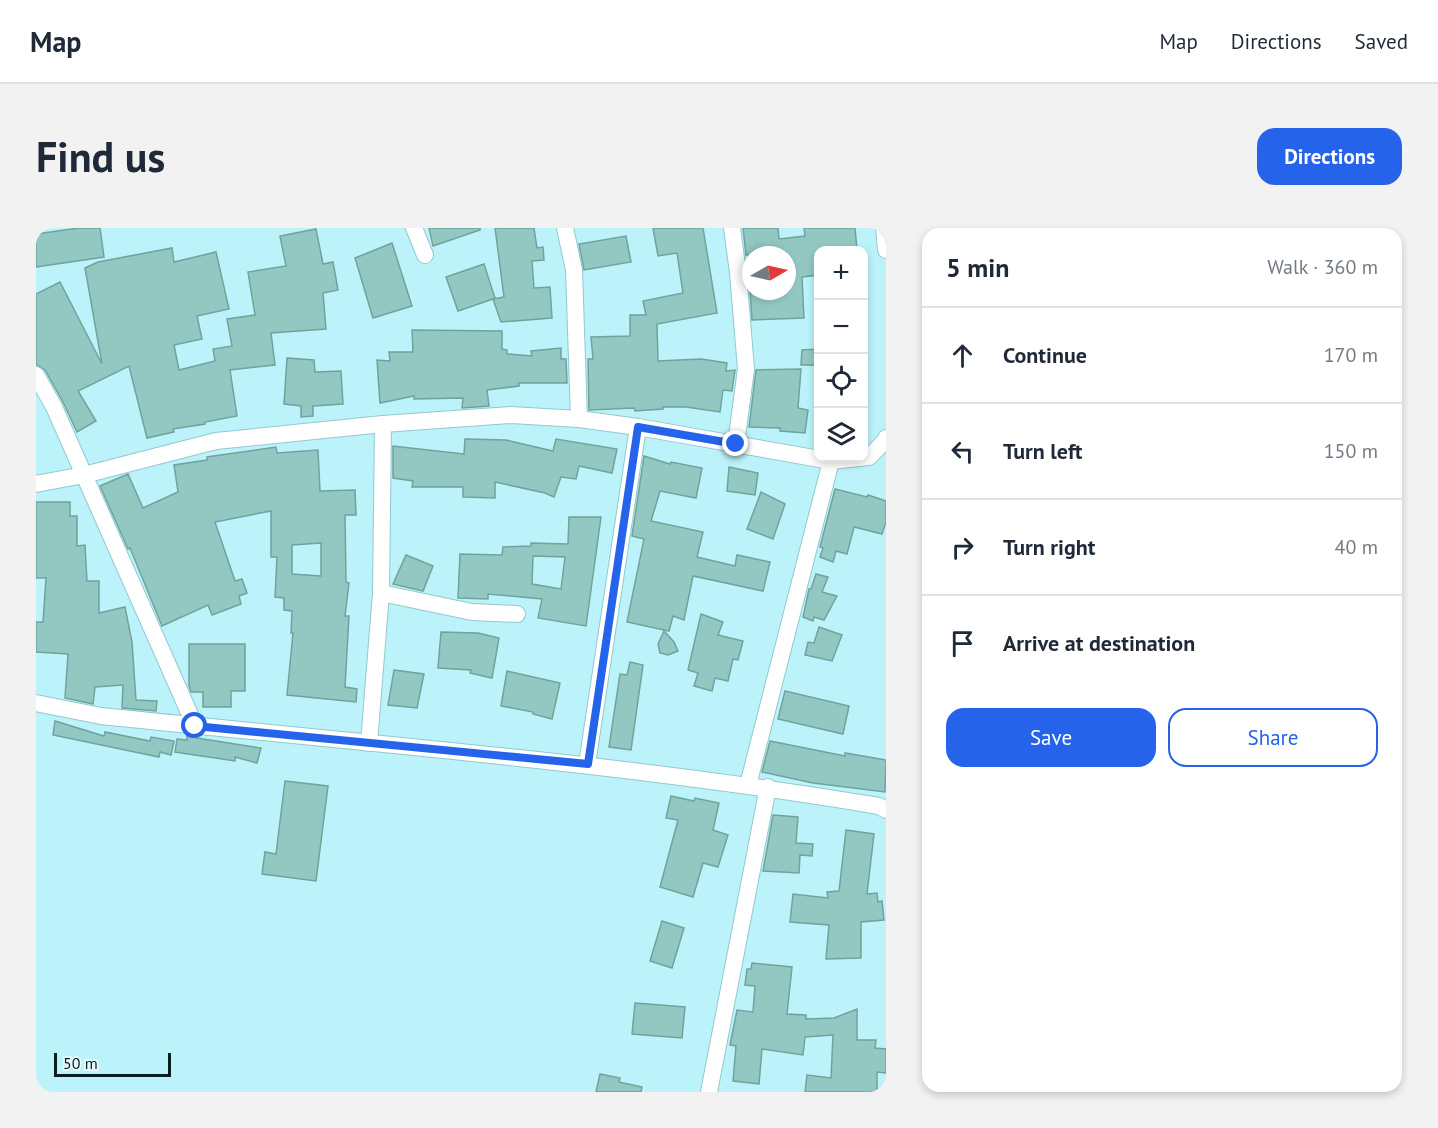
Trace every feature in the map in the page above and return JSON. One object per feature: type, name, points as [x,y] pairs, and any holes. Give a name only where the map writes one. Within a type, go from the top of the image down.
[{"type":"street","points":[[414,228],[425,255]]},
{"type":"street","points":[[565,228],[574,270],[579,419]]},
{"type":"street","points":[[732,228],[746,369],[736,444]]},
{"type":"street","points":[[884,228],[886,250]]},
{"type":"street","points":[[36,375],[54,407],[195,726]]},
{"type":"street","points":[[36,484],[84,475],[216,441],[383,424],[511,415],[579,419],[638,427],[814,458]]},
{"type":"street","points":[[369,743],[381,592],[383,424]]},
{"type":"street","points":[[588,764],[638,427]]},
{"type":"street","points":[[868,457],[886,438]]},
{"type":"street","points":[[748,785],[831,462]]},
{"type":"street","points":[[381,592],[472,612],[518,614]]},
{"type":"street","points":[[36,703],[101,716],[588,764],[748,785],[884,807]]},
{"type":"street","points":[[709,1092],[768,788]]},
{"type":"building","points":[[79,228],[100,228],[104,257],[36,267],[36,234]]},
{"type":"building","points":[[429,228],[480,228],[480,230],[433,246]]},
{"type":"building","points":[[495,228],[534,228],[537,248],[543,247],[544,260],[532,261],[534,288],[550,287],[552,318],[501,322],[493,299],[504,297]]},
{"type":"building","points":[[653,228],[703,228],[717,313],[657,324],[658,361],[701,359],[727,363],[726,371],[735,370],[732,391],[723,390],[720,412],[686,407],[635,411],[634,408],[589,410],[588,359],[593,359],[591,337],[630,336],[630,315],[646,315],[643,301],[683,293],[677,253],[658,256]]},
{"type":"building","points":[[743,228],[778,228],[779,239],[805,236],[804,228],[855,228],[857,246],[814,246],[814,276],[802,277],[804,318],[752,320],[751,300],[796,300],[796,246],[745,246]]},
{"type":"building","points":[[316,229],[323,264],[333,262],[338,290],[323,293],[326,329],[271,333],[275,365],[230,370],[237,416],[173,429],[174,432],[147,438],[129,366],[78,391],[96,421],[77,432],[45,370],[36,364],[36,294],[60,282],[102,364],[85,268],[98,262],[172,248],[174,262],[216,252],[229,309],[197,316],[202,339],[174,345],[179,370],[215,361],[213,349],[232,346],[227,319],[255,315],[248,272],[286,266],[280,236]]},
{"type":"building","points":[[626,236],[631,262],[584,270],[579,244]]},
{"type":"building","points":[[392,243],[412,306],[373,318],[355,258]]},
{"type":"building","points":[[484,264],[495,298],[458,311],[446,277]]},
{"type":"building","points":[[412,330],[502,331],[502,349],[507,350],[507,354],[532,356],[531,351],[561,348],[561,359],[566,359],[567,383],[519,383],[519,386],[487,390],[489,406],[462,408],[463,398],[414,399],[414,396],[380,403],[377,360],[390,361],[389,352],[413,352]]},
{"type":"building","points":[[814,349],[814,365],[801,365],[802,350]]},
{"type":"building","points":[[287,358],[314,360],[315,372],[341,371],[343,404],[313,406],[313,416],[301,417],[301,406],[284,404]]},
{"type":"building","points":[[801,369],[798,408],[808,410],[805,433],[780,431],[780,428],[749,427],[756,370]]},
{"type":"building","points":[[465,439],[506,440],[553,451],[556,439],[617,449],[612,473],[579,466],[576,479],[561,477],[554,497],[495,482],[495,498],[463,497],[463,487],[412,487],[413,481],[393,478],[393,446],[464,454]]},
{"type":"building","points":[[276,447],[277,453],[318,450],[320,491],[355,490],[356,515],[345,515],[346,582],[349,583],[345,616],[349,616],[345,687],[357,689],[356,702],[287,695],[293,633],[291,633],[292,611],[284,610],[284,598],[275,597],[277,557],[271,557],[271,511],[215,522],[235,581],[242,579],[247,593],[239,596],[241,604],[212,615],[208,605],[162,626],[130,548],[128,549],[100,486],[128,474],[143,508],[178,492],[174,465],[207,460],[207,457]],"holes":[[[321,543],[321,576],[292,574],[292,545]]]},
{"type":"building","points":[[644,456],[670,464],[671,462],[702,468],[696,498],[660,491],[651,521],[703,532],[697,557],[735,566],[737,555],[770,562],[763,591],[693,576],[684,620],[673,616],[669,631],[627,622],[644,539],[632,536]]},
{"type":"building","points":[[729,467],[758,473],[755,495],[727,491]]},
{"type":"building","points":[[835,489],[886,501],[886,522],[882,534],[854,527],[847,554],[836,551],[833,562],[820,557],[823,548],[820,547]]},
{"type":"building","points":[[761,492],[785,504],[773,539],[747,529]]},
{"type":"building","points":[[36,502],[70,502],[70,516],[77,516],[77,546],[85,545],[87,581],[99,581],[99,613],[125,607],[132,642],[136,700],[157,701],[156,711],[122,708],[123,685],[95,687],[93,704],[65,698],[68,654],[36,652],[36,622],[43,622],[46,578],[36,578]]},
{"type":"building","points":[[569,517],[601,517],[586,626],[538,618],[542,599],[488,594],[488,599],[458,598],[460,554],[502,555],[503,547],[531,546],[531,543],[568,544]],"holes":[[[533,556],[565,557],[561,589],[532,584]]]},
{"type":"building","points":[[406,555],[433,566],[423,591],[393,584]]},
{"type":"building","points":[[816,574],[828,577],[822,592],[837,596],[824,620],[814,617],[813,621],[803,617],[809,589],[811,589]]},
{"type":"building","points":[[701,614],[723,622],[718,635],[743,641],[738,660],[733,659],[728,681],[715,678],[712,691],[694,686],[698,673],[688,670]]},
{"type":"building","points":[[819,627],[842,635],[832,661],[805,655],[808,642],[814,643]]},
{"type":"building","points":[[664,631],[674,642],[678,651],[668,655],[660,653],[658,644]]},
{"type":"building","points":[[441,632],[478,633],[499,638],[492,678],[470,673],[471,670],[438,668]]},
{"type":"building","points":[[189,644],[245,644],[245,691],[231,691],[231,707],[203,707],[203,692],[191,692]]},
{"type":"building","points":[[630,662],[643,665],[631,750],[609,747],[620,674],[627,675]]},
{"type":"building","points":[[394,670],[424,674],[417,708],[388,705]]},
{"type":"building","points":[[507,671],[560,683],[552,719],[533,714],[533,712],[501,706]]},
{"type":"building","points":[[785,691],[849,706],[843,734],[778,719]]},
{"type":"building","points":[[55,721],[104,736],[105,732],[150,741],[151,737],[174,741],[171,755],[160,752],[159,757],[53,735]]},
{"type":"building","points":[[187,736],[261,748],[257,763],[235,757],[235,761],[175,752],[177,739],[187,740]]},
{"type":"building","points":[[770,741],[845,756],[845,753],[886,760],[885,792],[813,783],[762,772]]},
{"type":"building","points":[[285,781],[328,786],[316,881],[262,874],[265,852],[276,854]]},
{"type":"building","points":[[671,796],[719,803],[713,830],[728,835],[718,867],[703,863],[693,897],[660,887],[678,820],[666,818]]},
{"type":"building","points":[[773,815],[798,817],[796,843],[813,844],[812,856],[800,855],[799,873],[763,871]]},
{"type":"building","points":[[846,830],[874,834],[867,894],[877,893],[878,902],[882,901],[884,920],[861,922],[861,958],[826,959],[829,925],[790,922],[793,894],[828,898],[827,892],[839,891]]},
{"type":"building","points":[[662,921],[684,928],[672,968],[650,961]]},
{"type":"building","points":[[752,963],[792,967],[787,1014],[806,1015],[806,1019],[834,1018],[857,1009],[857,1040],[876,1040],[875,1048],[886,1049],[886,1073],[877,1072],[877,1092],[805,1092],[807,1075],[831,1078],[833,1035],[805,1037],[803,1055],[762,1049],[759,1084],[733,1081],[736,1046],[730,1045],[737,1010],[753,1012],[755,986],[745,985],[747,969],[751,969]]},
{"type":"building","points":[[635,1003],[685,1007],[682,1038],[632,1034]]},
{"type":"building","points":[[600,1074],[620,1078],[619,1082],[642,1087],[641,1092],[596,1092]]},
{"type":"route","points":[[195,726],[588,764],[638,427],[736,444]]}]
